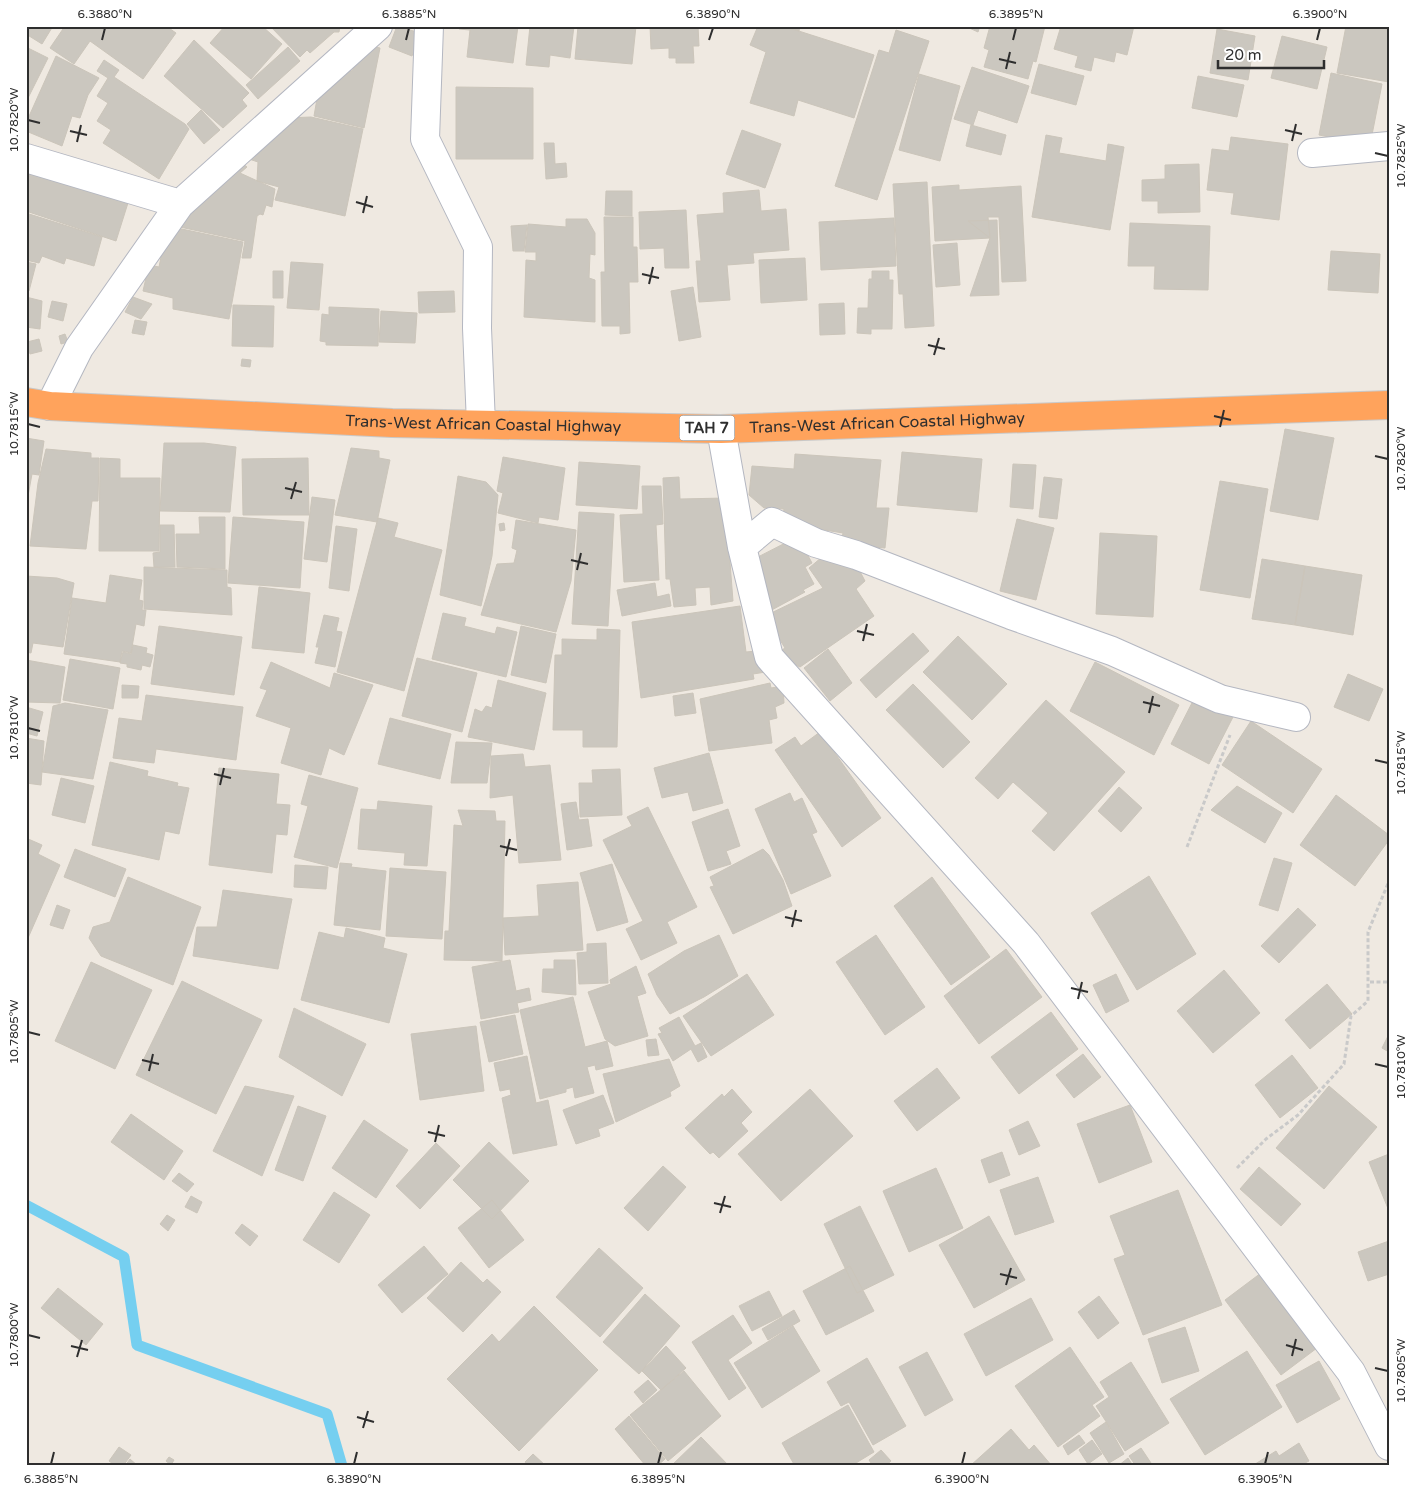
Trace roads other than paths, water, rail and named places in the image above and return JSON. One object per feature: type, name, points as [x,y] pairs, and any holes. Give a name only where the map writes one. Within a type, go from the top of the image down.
[{"type":"highway","name":"Trans-West African Coastal Highway","points":[[38,404],[392,423],[721,429],[1389,406]]},
{"type":"street","points":[[38,404],[80,348],[180,204],[378,26]]},
{"type":"street","points":[[429,26],[425,139],[478,247],[477,328],[481,424]]},
{"type":"street","points":[[1312,153],[1389,146]]},
{"type":"street","points":[[26,158],[180,204]]},
{"type":"street","points":[[721,429],[742,547],[769,657],[1026,944],[1351,1372],[1389,1446]]},
{"type":"street","points":[[742,547],[772,522],[816,544],[856,555],[1011,615],[1112,651],[1220,700],[1296,716]]},
{"type":"waterway","points":[[26,1205],[124,1257],[137,1345],[327,1414],[342,1466]]}]
